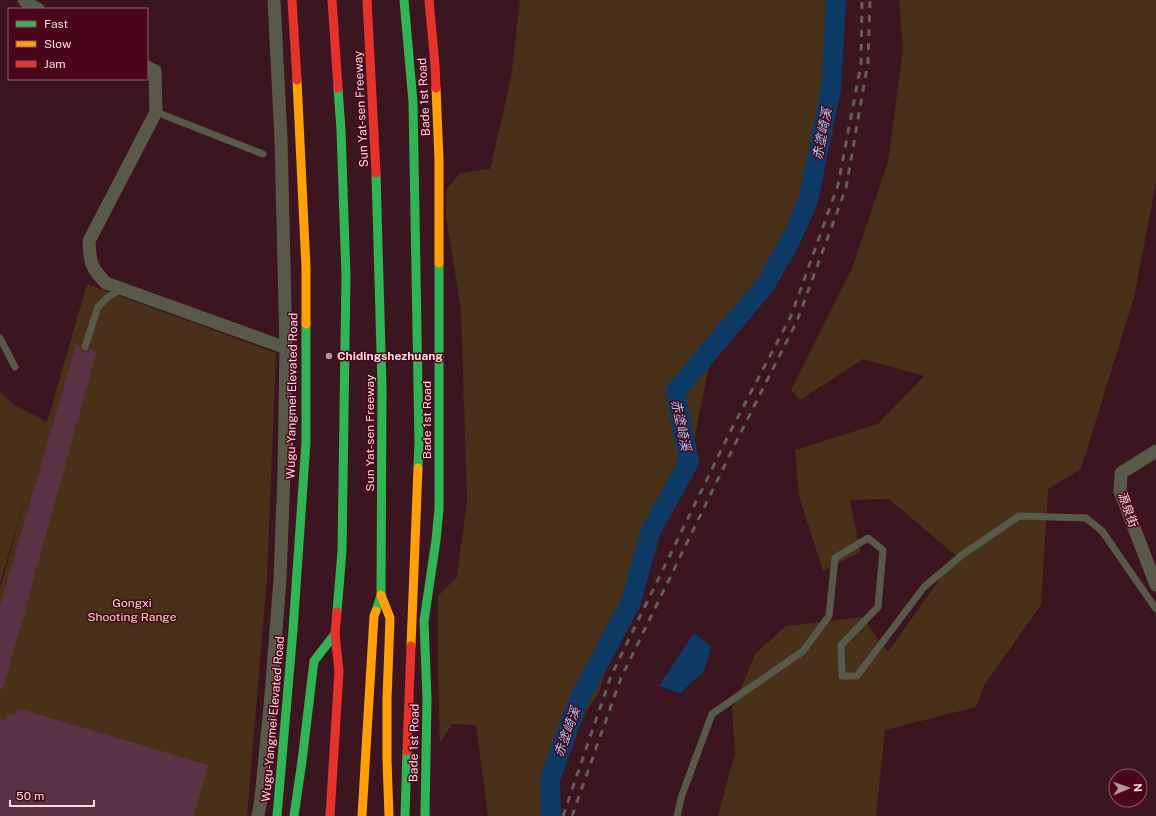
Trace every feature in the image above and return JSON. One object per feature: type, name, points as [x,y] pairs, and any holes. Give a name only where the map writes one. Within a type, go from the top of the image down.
[{"type":"main road","name":"Wugu-Yangmei Elevated Road","points":[[277,816],[293,630],[306,442],[306,268],[292,0]]},
{"type":"main road","name":"Sun Yat-sen Freeway","points":[[330,816],[339,671],[335,634],[342,551],[346,276],[341,130],[332,0]]},
{"type":"main road","name":"Sun Yat-sen Freeway","points":[[362,816],[374,616],[381,595],[382,387],[376,174],[367,0]]},
{"type":"main road","points":[[404,0],[413,102],[419,442],[405,816]]},
{"type":"main road","name":"Bade 1st Road","points":[[425,816],[427,699],[424,621],[439,509],[439,159],[435,65],[429,0]]},
{"type":"main road","points":[[381,595],[390,618],[387,699],[389,816]]},
{"type":"main road","points":[[294,816],[314,661],[335,634]]},
{"type":"street","points":[[24,0],[36,8]]},
{"type":"street","points":[[258,816],[271,696],[280,579],[284,473],[286,348],[281,139],[274,0]]},
{"type":"street","points":[[148,68],[155,71],[156,112],[89,241],[89,258],[96,273],[106,283],[286,348]]},
{"type":"street","name":"源泉街","points":[[1156,451],[1121,473],[1120,491],[1156,585]]},
{"type":"lane","points":[[156,112],[263,154]]},
{"type":"lane","points":[[85,347],[98,307],[108,297],[122,289]]},
{"type":"lane","points":[[0,338],[15,367]]},
{"type":"lane","points":[[677,816],[682,795],[712,714],[803,651],[829,616],[835,558],[868,538],[883,550],[878,607],[841,646],[842,676],[857,676],[924,587],[962,555],[1019,516],[1086,518],[1102,531],[1156,608]]},
{"type":"green space","points":[[520,0],[831,0],[824,97],[794,236],[711,356],[693,446],[630,593],[599,692],[546,773],[552,816],[488,816],[476,725],[452,724],[440,743],[438,596],[457,577],[467,500],[461,310],[446,216],[447,189],[460,173],[490,169],[511,78]]},
{"type":"green space","points":[[899,0],[1156,0],[1156,183],[1134,297],[1081,469],[1048,489],[1041,605],[985,684],[976,707],[885,730],[876,816],[718,816],[735,753],[732,708],[756,653],[786,626],[862,617],[888,652],[956,556],[889,499],[850,500],[860,552],[823,571],[799,496],[795,450],[878,424],[924,376],[863,359],[800,400],[791,390],[852,268],[888,162],[903,50]]},
{"type":"green space","name":"Gongxi Shooting Range","points":[[87,284],[276,353],[267,578],[247,816],[0,816],[0,589],[27,493],[0,583],[0,392],[13,404],[47,422]]},
{"type":"water","points":[[694,633],[711,646],[704,671],[680,693],[659,686]]},
{"type":"building","points":[[76,345],[80,346],[81,350],[84,352],[90,349],[97,351],[3,689],[0,689],[0,606]]},
{"type":"building","points":[[17,708],[208,765],[194,816],[0,816],[0,719],[6,720],[8,713],[15,715]]},
{"type":"waterway","name":"赤塗崎溪","points":[[551,816],[550,779],[579,699],[630,604],[651,530],[689,462],[675,392],[765,285],[790,241],[808,201],[831,88],[836,0]]},
{"type":"railway","points":[[563,816],[611,676],[731,430],[791,316],[838,185],[861,64],[862,0]]},
{"type":"railway","points":[[572,816],[621,678],[797,321],[846,188],[868,62],[870,0]]},
{"type":"traffic: fast","points":[[404,0],[413,102],[419,442],[418,468]]},
{"type":"traffic: fast","points":[[337,612],[342,551],[346,276],[341,130],[338,88]]},
{"type":"traffic: fast","points":[[376,173],[382,387],[381,595],[376,611]]},
{"type":"traffic: fast","points":[[425,816],[427,699],[424,621],[439,509],[439,263]]},
{"type":"traffic: fast","points":[[277,816],[293,630],[306,442],[306,324]]},
{"type":"traffic: fast","points":[[294,816],[314,661],[335,634]]},
{"type":"traffic: fast","points":[[405,816],[407,751]]},
{"type":"traffic: slow","points":[[297,80],[306,268],[306,324]]},
{"type":"traffic: slow","points":[[436,88],[439,159],[439,263]]},
{"type":"traffic: slow","points":[[411,646],[418,468]]},
{"type":"traffic: slow","points":[[381,595],[390,618],[387,699],[389,816]]},
{"type":"traffic: slow","points":[[362,816],[374,616],[376,611]]},
{"type":"traffic: jam","points":[[292,0],[297,80]]},
{"type":"traffic: jam","points":[[332,0],[338,88]]},
{"type":"traffic: jam","points":[[367,0],[376,173]]},
{"type":"traffic: jam","points":[[429,0],[436,88]]},
{"type":"traffic: jam","points":[[330,816],[339,671],[335,634],[337,612]]},
{"type":"traffic: jam","points":[[407,751],[411,646]]},
{"type":"place","name":"Chidingshezhuang","points":[[329,356]]}]
